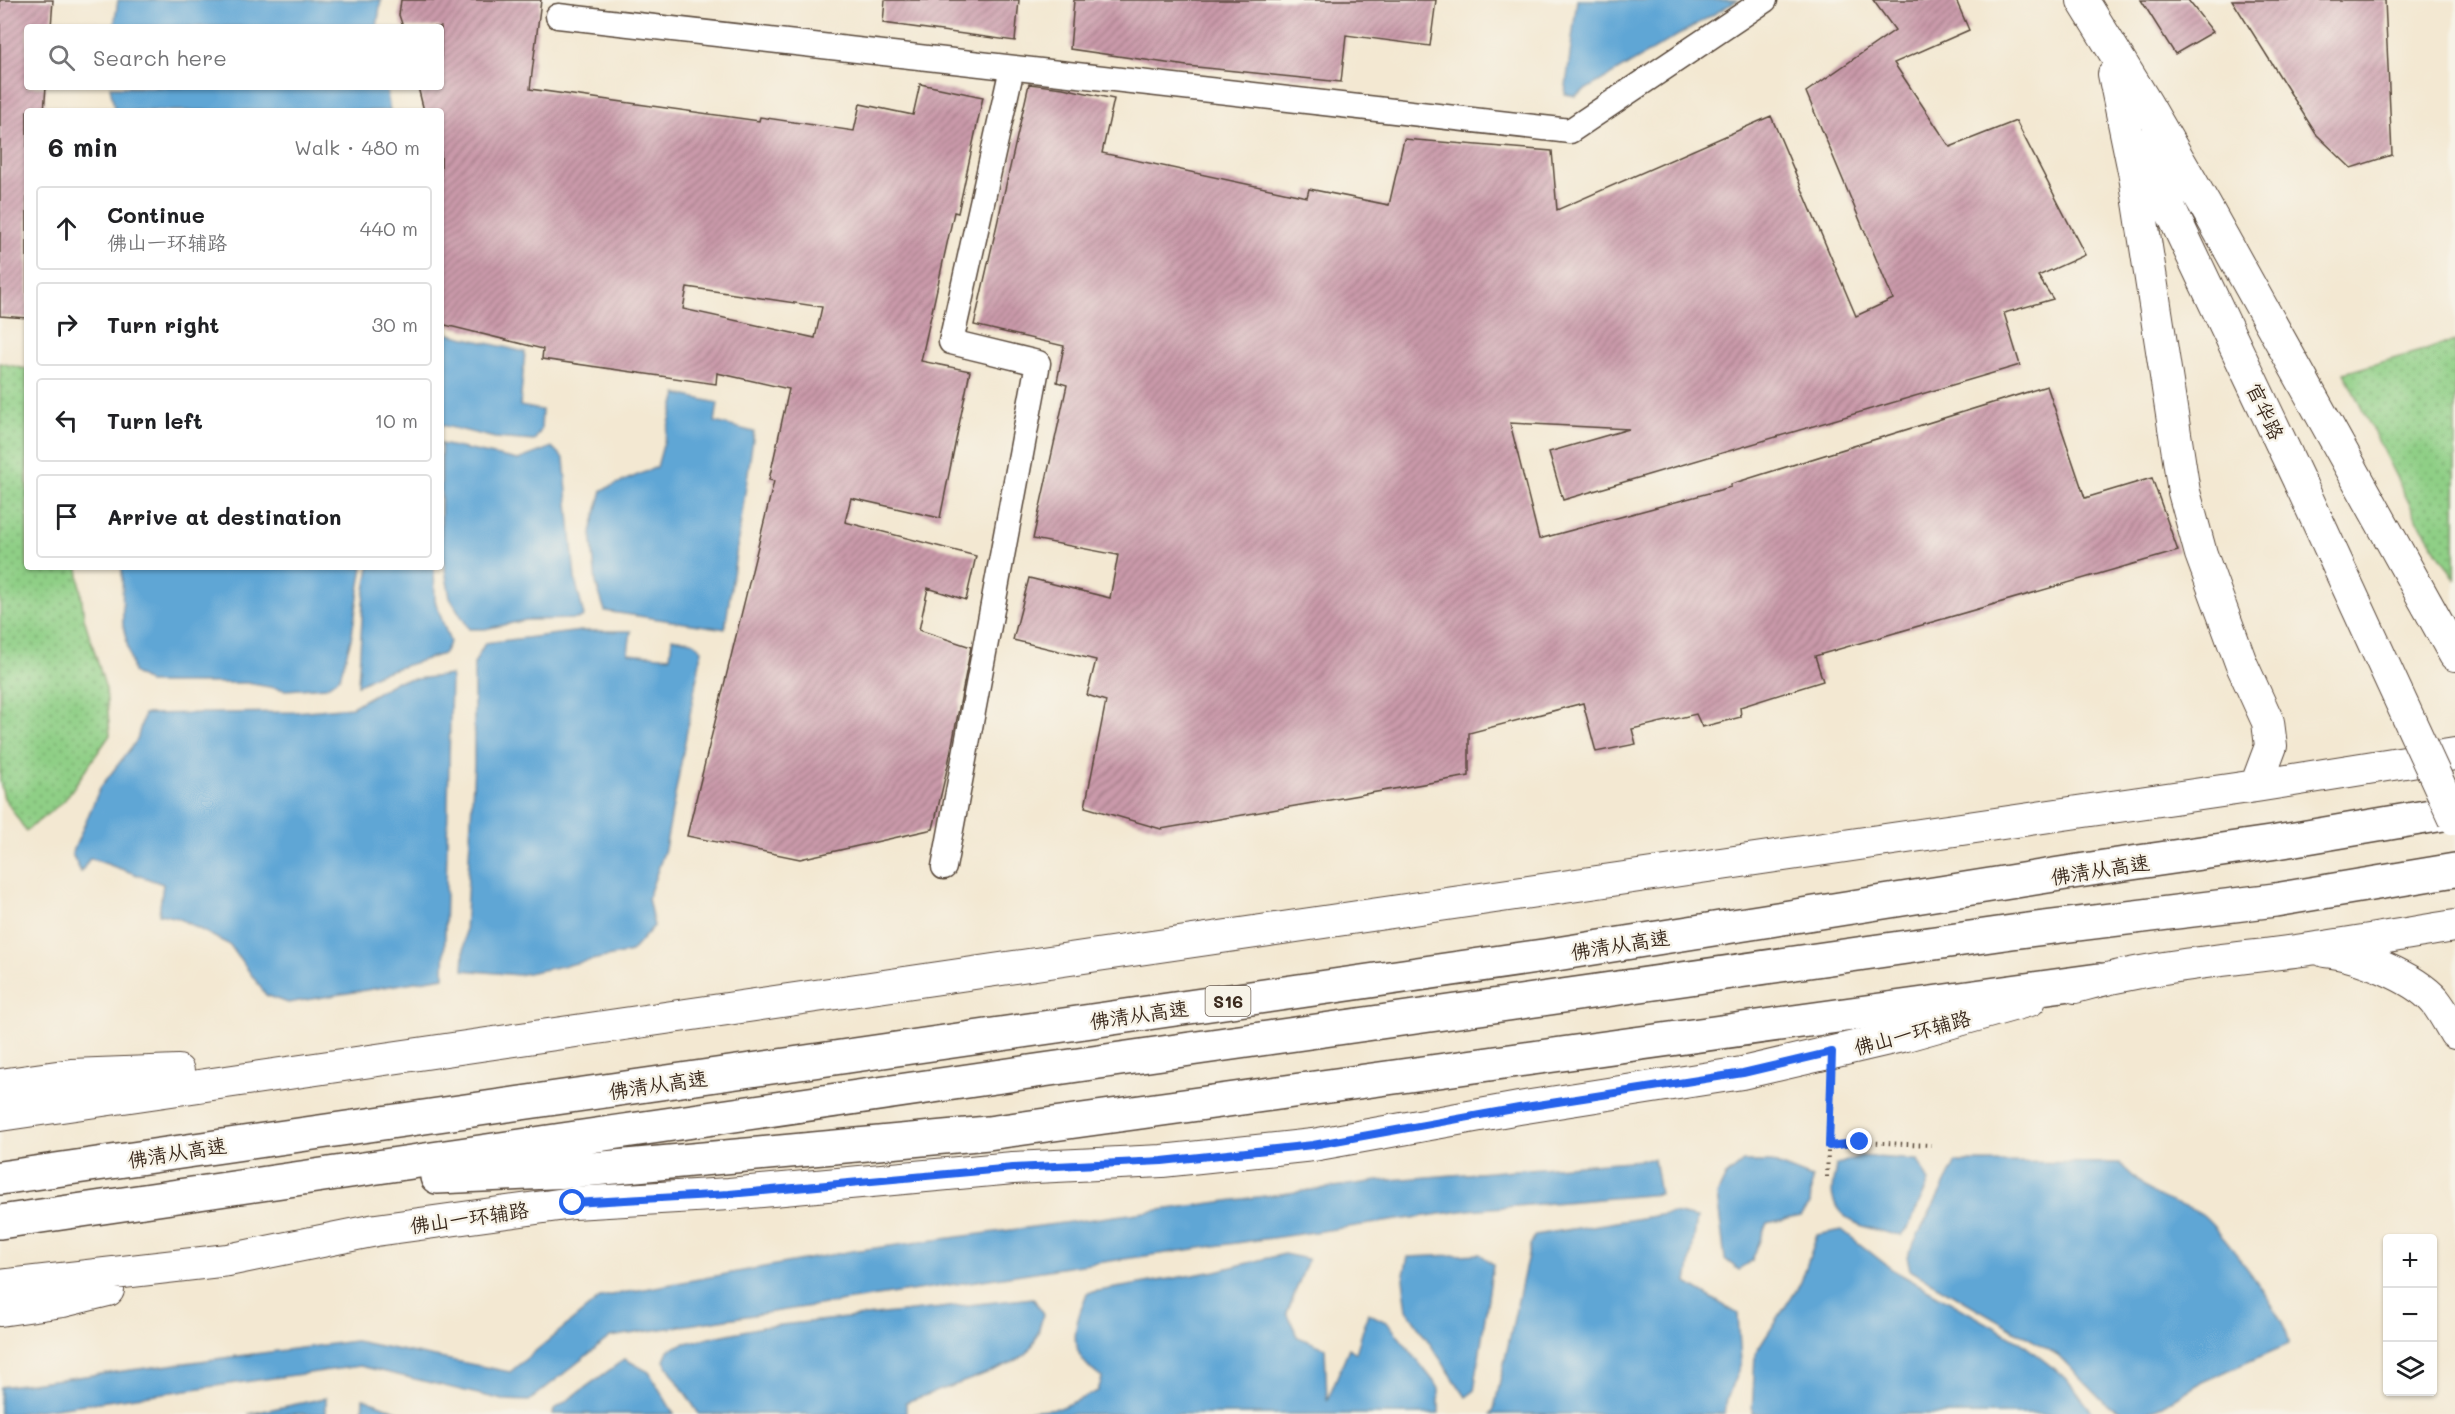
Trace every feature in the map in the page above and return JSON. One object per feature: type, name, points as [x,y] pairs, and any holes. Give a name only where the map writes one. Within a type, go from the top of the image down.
[{"type":"highway","name":"佛清从高速","points":[[0,1179],[1527,958],[2277,842],[2455,812]]},
{"type":"highway","name":"S16","points":[[0,1222],[1955,940],[2275,900],[2455,870]]},
{"type":"highway","points":[[256,1185],[571,1171],[988,1133],[2098,980]]},
{"type":"main road","name":"官华路","points":[[2082,1],[2156,179],[2455,819]]},
{"type":"main road","points":[[2082,1],[2200,196],[2455,655]]},
{"type":"main road","points":[[2114,74],[2134,176],[2184,492],[2201,554],[2241,663],[2268,722],[2271,746],[2256,786]]},
{"type":"main road","points":[[0,1115],[2256,786],[2455,754]]},
{"type":"main road","points":[[2310,950],[2455,926]]},
{"type":"main road","points":[[2310,950],[2336,952],[2369,963],[2418,986],[2435,1002],[2455,1033]]},
{"type":"main road","name":"佛山一环辅路","points":[[0,1310],[63,1301],[228,1260],[376,1230],[573,1203],[729,1194],[1013,1168],[1162,1161],[1313,1145],[1519,1108],[1743,1073],[1906,1035],[2098,980],[2234,958],[2310,950]]},
{"type":"main road","points":[[0,1085],[70,1075],[338,1064]]},
{"type":"main road","name":"佛山一环辅路","points":[[0,1286],[228,1260]]},
{"type":"lane","points":[[558,16],[1570,131],[1766,0]]},
{"type":"lane","points":[[944,867],[1038,363],[951,342],[1012,68]]},
{"type":"path","points":[[1827,1177],[1832,1052]]},
{"type":"path","points":[[1829,1146],[1860,1142],[1931,1145]]},
{"type":"green space","points":[[2455,341],[2455,579],[2418,521],[2344,373]]},
{"type":"green space","points":[[0,363],[24,368],[24,570],[78,570],[84,618],[106,689],[110,735],[64,801],[26,831],[4,798],[0,781]]},
{"type":"water","points":[[118,0],[381,0],[377,24],[114,24]]},
{"type":"water","points":[[1577,0],[1738,0],[1575,96],[1565,94]]},
{"type":"water","points":[[111,90],[386,90],[390,108],[114,108]]},
{"type":"water","points":[[444,333],[525,352],[520,406],[542,410],[541,430],[534,441],[495,438],[444,426]]},
{"type":"water","points":[[677,394],[718,403],[715,422],[754,432],[725,629],[605,611],[596,583],[591,532],[602,490],[657,467]]},
{"type":"water","points":[[444,445],[518,460],[552,447],[564,459],[575,579],[584,616],[577,619],[526,620],[485,629],[469,629],[450,598],[444,564]]},
{"type":"water","points":[[122,570],[362,570],[351,639],[340,677],[326,687],[286,690],[247,683],[149,683],[133,672],[123,625]]},
{"type":"water","points":[[368,570],[434,570],[435,601],[450,642],[443,654],[378,674],[358,685],[363,602]]},
{"type":"water","points":[[581,631],[631,631],[628,653],[670,657],[672,638],[692,641],[702,650],[665,849],[648,898],[654,926],[631,952],[518,975],[463,970],[474,763],[474,664],[485,643]]},
{"type":"water","points":[[451,675],[444,977],[288,1003],[266,995],[230,945],[178,918],[159,914],[163,884],[90,858],[81,872],[72,854],[100,788],[137,740],[144,714],[295,712],[352,707],[397,681]]},
{"type":"water","points":[[1860,1156],[1918,1160],[1929,1182],[1908,1228],[1901,1236],[1871,1229],[1852,1221],[1837,1207],[1832,1190],[1836,1165]]},
{"type":"water","points":[[1654,1159],[1660,1194],[1468,1210],[1061,1268],[610,1337],[529,1401],[503,1400],[360,1366],[0,1414],[0,1387],[355,1341],[510,1372],[601,1297],[852,1251],[1378,1181]]},
{"type":"water","points":[[1743,1162],[1771,1162],[1812,1178],[1810,1204],[1801,1216],[1767,1223],[1752,1260],[1739,1270],[1725,1259],[1717,1195],[1726,1176]]},
{"type":"water","points":[[1956,1162],[2119,1163],[2153,1193],[2197,1212],[2212,1225],[2268,1298],[2279,1317],[2289,1344],[2202,1382],[2156,1409],[2138,1414],[2127,1414],[2106,1404],[2058,1355],[1910,1270],[1907,1256]]},
{"type":"water","points":[[1673,1213],[1697,1218],[1687,1283],[1738,1314],[1741,1363],[1727,1399],[1724,1414],[1491,1414],[1530,1246],[1535,1235]]},
{"type":"water","points":[[1842,1230],[1893,1270],[2019,1341],[2066,1378],[2094,1414],[1752,1414],[1755,1354],[1801,1282],[1817,1235]]},
{"type":"water","points":[[1284,1254],[1308,1259],[1287,1313],[1298,1337],[1325,1348],[1327,1401],[1349,1348],[1356,1353],[1368,1313],[1388,1323],[1439,1388],[1439,1414],[994,1414],[1060,1408],[1098,1391],[1102,1378],[1082,1359],[1075,1340],[1078,1318],[1087,1293],[1216,1271]]},
{"type":"water","points":[[1480,1254],[1493,1264],[1474,1391],[1466,1397],[1407,1310],[1403,1279],[1408,1257]]},
{"type":"water","points":[[1033,1298],[1043,1314],[1035,1340],[1027,1353],[990,1372],[906,1402],[906,1414],[699,1414],[664,1361],[668,1350],[685,1343],[762,1327]]},
{"type":"water","points":[[625,1359],[649,1372],[674,1414],[553,1414],[554,1410]]},
{"type":"water","points":[[326,1398],[326,1414],[248,1414]]},
{"type":"water","points":[[363,1398],[404,1414],[362,1414]]},
{"type":"building","points":[[0,0],[53,0],[51,24],[24,24],[24,90],[46,90],[44,108],[24,108],[24,318],[0,316]]},
{"type":"building","points":[[401,0],[541,0],[530,89],[759,121],[760,117],[854,131],[860,104],[913,115],[920,84],[983,97],[958,213],[954,212],[921,361],[970,371],[940,518],[851,498],[845,522],[976,556],[966,600],[928,588],[919,630],[971,647],[933,829],[800,859],[687,836],[774,481],[769,480],[789,389],[717,373],[716,384],[542,359],[543,349],[444,325],[444,108],[423,108],[419,90],[444,90],[444,24],[402,24],[399,15]],"holes":[[[687,287],[822,307],[815,338],[683,309]]]},
{"type":"building","points":[[885,0],[1019,0],[1015,41],[883,23]]},
{"type":"building","points":[[1074,0],[1436,0],[1430,46],[1346,35],[1341,82],[1187,66],[1070,49]]},
{"type":"building","points":[[1873,0],[1956,0],[1969,30],[1894,63],[1950,147],[2016,121],[2085,255],[2038,276],[2053,299],[2004,313],[2020,365],[1563,500],[1549,452],[1629,429],[1510,423],[1539,539],[1731,487],[1731,484],[2047,386],[2085,498],[2152,478],[2178,551],[1815,656],[1823,681],[1740,707],[1741,717],[1702,727],[1696,714],[1632,729],[1636,744],[1596,752],[1583,703],[1469,733],[1469,776],[1161,829],[1085,807],[1106,701],[1087,695],[1096,660],[1013,640],[1029,578],[1110,598],[1118,555],[1033,539],[1067,385],[1057,382],[1064,346],[974,325],[1029,84],[1063,88],[1114,99],[1102,153],[1307,197],[1309,189],[1389,205],[1404,139],[1552,151],[1557,210],[1771,116],[1856,316],[1893,299],[1806,92],[1895,30]]},
{"type":"building","points":[[2141,0],[2188,0],[2213,32],[2175,54]]},
{"type":"building","points":[[2232,0],[2385,0],[2392,155],[2351,168],[2316,134]]},
{"type":"route","points":[[573,1203],[729,1194],[1013,1168],[1162,1161],[1313,1145],[1519,1108],[1743,1073],[1832,1052],[1829,1146],[1860,1142]]}]
